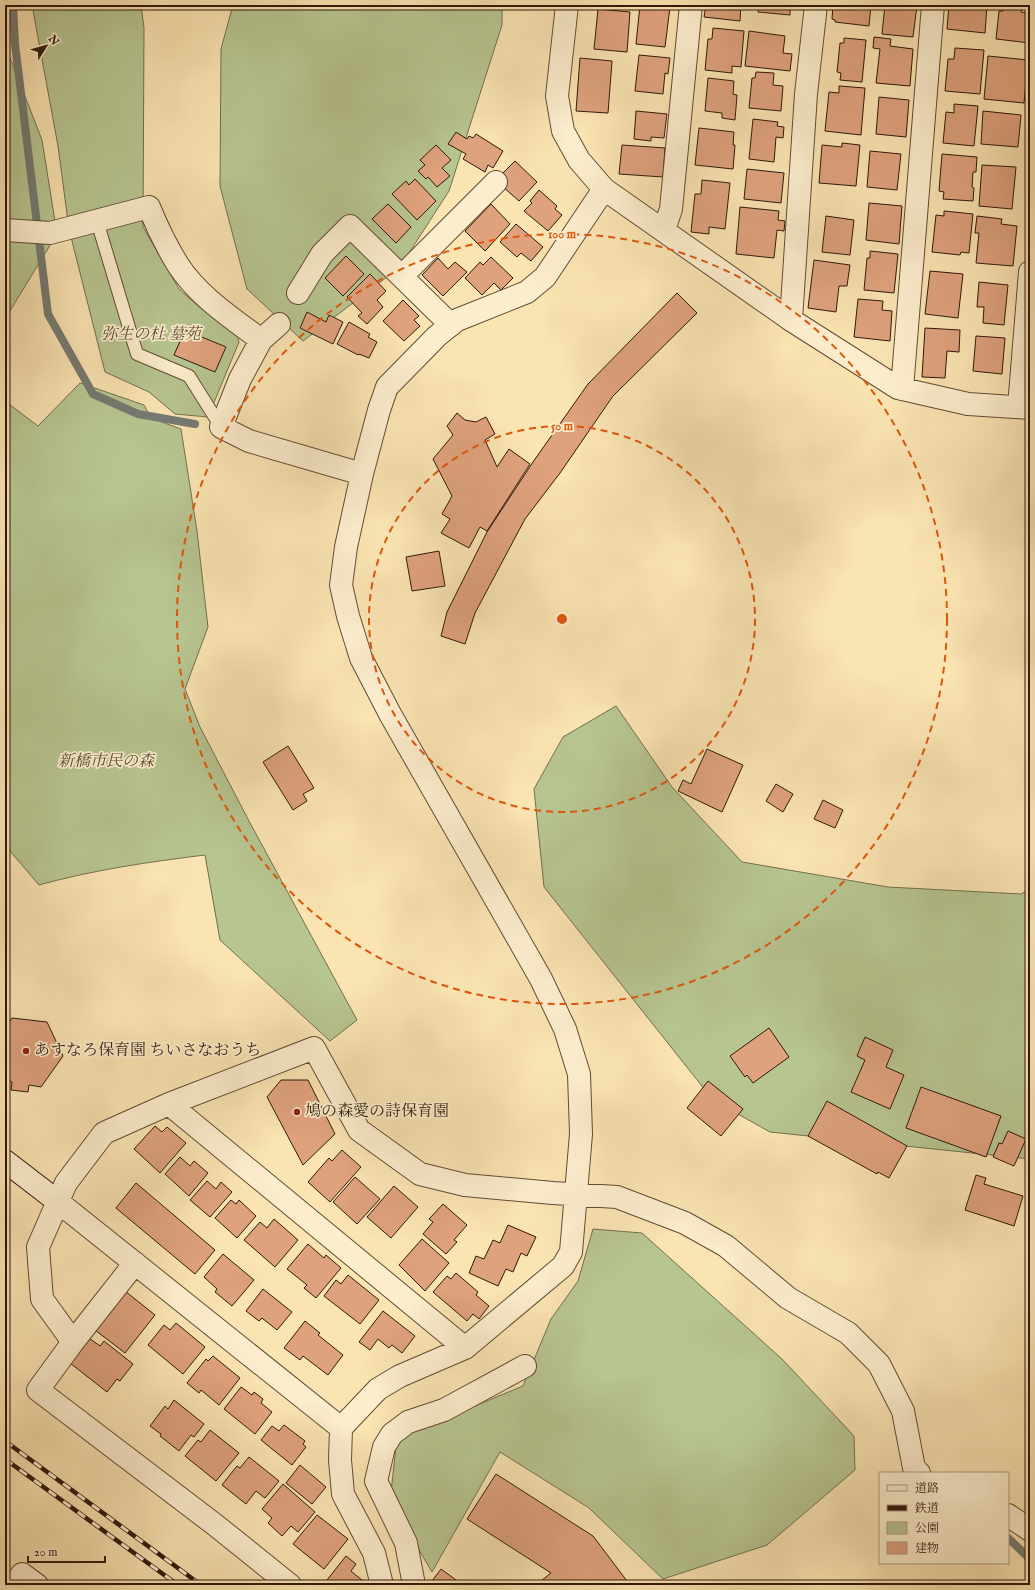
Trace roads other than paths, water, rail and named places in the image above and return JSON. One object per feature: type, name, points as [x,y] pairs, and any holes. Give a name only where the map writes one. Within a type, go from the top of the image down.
[{"type":"street","points":[[567,5],[557,96],[563,131],[579,160],[604,189],[791,320],[898,388],[968,404],[1024,407],[1030,272]]},
{"type":"street","points":[[664,230],[671,210],[690,5]]},
{"type":"street","points":[[791,320],[806,94],[816,5]]},
{"type":"street","points":[[902,389],[933,5]]},
{"type":"street","points":[[402,276],[496,182]]},
{"type":"street","points":[[382,1585],[374,1553],[356,1522],[343,1494],[340,1460],[341,1428],[378,1388],[400,1376],[465,1348],[563,1266],[571,1252],[581,1134],[579,1074],[565,1029],[541,979],[390,714],[361,658],[348,616],[341,585],[346,547],[362,474],[379,410],[387,387],[408,364],[457,320],[527,292],[545,277],[604,189]]},
{"type":"street","points":[[5,230],[50,233],[149,207],[179,266],[195,286],[222,311],[261,340]]},
{"type":"street","points":[[298,293],[322,254],[350,226],[451,325]]},
{"type":"street","points":[[279,324],[261,340],[240,379],[221,427],[249,441],[362,474]]},
{"type":"street","points":[[73,1342],[42,1299],[38,1247],[66,1183],[104,1133],[169,1104],[314,1048],[359,1130],[420,1174],[465,1185],[617,1197],[685,1222],[726,1246],[788,1298],[848,1333],[879,1364],[903,1411],[914,1468],[918,1472]]},
{"type":"street","points":[[169,1104],[465,1348]]},
{"type":"street","points":[[5,1161],[341,1428]]},
{"type":"street","points":[[135,1263],[73,1342],[38,1390],[214,1524],[290,1585]]},
{"type":"street","points":[[414,1585],[406,1543],[376,1481],[384,1447],[392,1434],[408,1422],[444,1410],[525,1366]]},
{"type":"street","points":[[1009,1516],[1030,1530]]},
{"type":"street","points":[[14,1585],[22,1574],[37,1585]]},
{"type":"lane","points":[[97,221],[137,354],[189,376],[221,427]]},
{"type":"waterway","points":[[13,5],[15,44],[48,314],[93,394],[138,414],[195,424]]},
{"type":"waterway","points":[[1009,1539],[1030,1559]]},
{"type":"railway","points":[[5,1441],[201,1585]]},
{"type":"railway","points":[[5,1459],[178,1585]]},
{"type":"place","name":"あすなろ保育園 ちいさなおうち","points":[[26,1051]]},
{"type":"place","name":"鳩の森愛の詩保育園","points":[[297,1112]]},
{"type":"park label","name":"弥生の杜 墓苑","points":[[151,335]]},
{"type":"park label","name":"新橋市民の森","points":[[106,762]]}]
